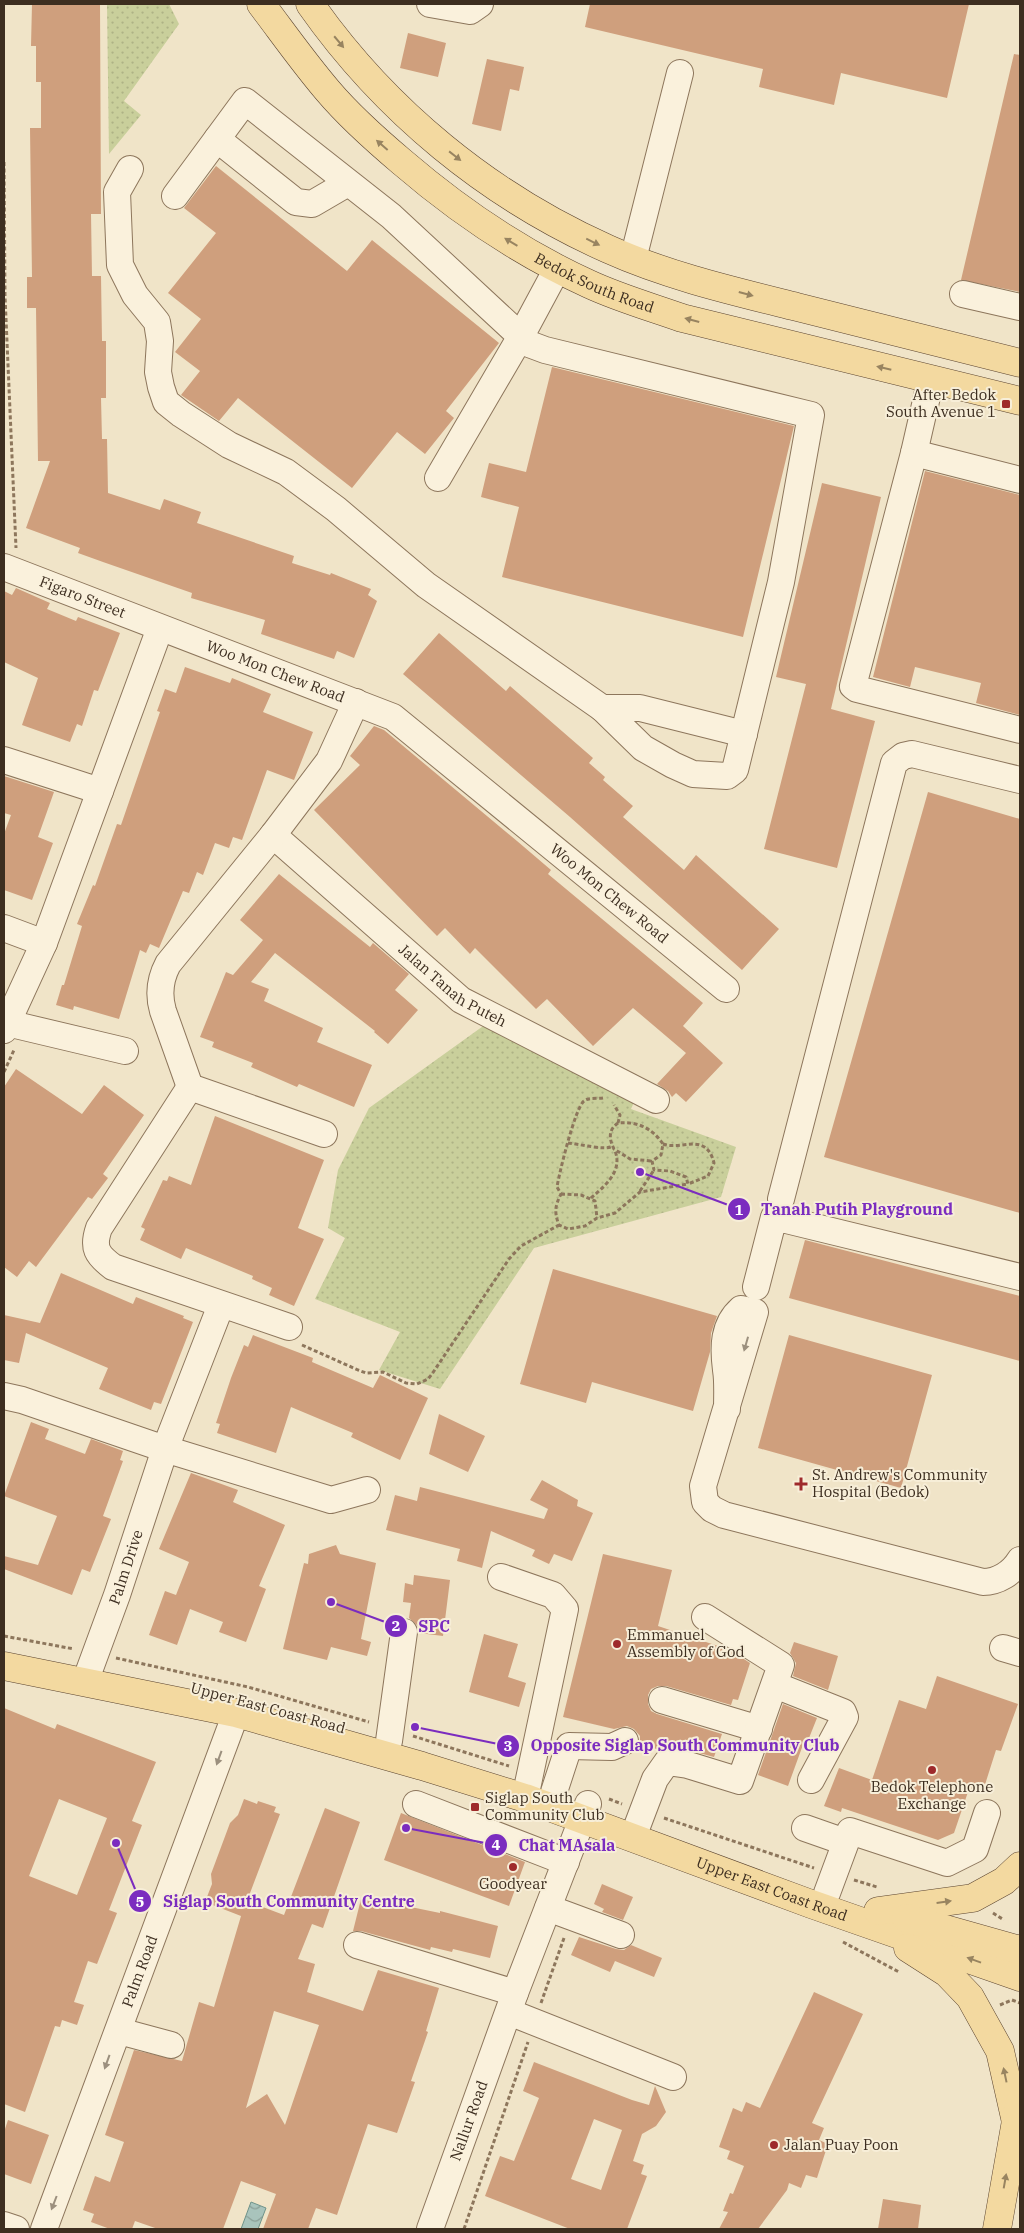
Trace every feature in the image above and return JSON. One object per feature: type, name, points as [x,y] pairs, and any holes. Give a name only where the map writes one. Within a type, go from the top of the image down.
[{"type":"main road","name":"Bedok South Road","points":[[261,4],[329,92],[369,134],[454,205],[499,235],[557,268],[635,302],[682,318],[1020,401]]},
{"type":"main road","points":[[310,4],[365,73],[401,110],[481,177],[570,231],[633,259],[694,280],[1020,363]]},
{"type":"main road","name":"Upper East Coast Road","points":[[4,1649],[91,1664],[242,1699],[389,1741],[527,1791],[554,1792],[638,1824],[735,1867],[824,1891],[878,1899],[1020,1950]]},
{"type":"main road","name":"Upper East Coast Road","points":[[4,1666],[91,1664],[236,1713],[355,1746],[590,1806]]},
{"type":"main road","points":[[878,1899],[974,1898],[1004,1881],[1020,1866]]},
{"type":"main road","points":[[824,1891],[947,1973],[970,1997],[1000,2051],[1018,2110],[997,2229]]},
{"type":"main road","name":"Upper East Coast Road","points":[[824,1891],[1020,1976]]},
{"type":"street","points":[[430,4],[470,11],[480,4]]},
{"type":"street","points":[[633,259],[680,73]]},
{"type":"street","points":[[130,169],[117,192],[120,265],[135,294],[157,322],[160,341],[158,372],[166,402],[229,445],[286,472],[336,509],[426,585],[602,708],[643,748],[673,766],[693,774],[726,776],[735,770],[781,582],[811,415],[545,350],[529,344],[391,216],[245,101],[175,196]]},
{"type":"street","points":[[217,139],[296,202],[312,204],[348,183]]},
{"type":"street","points":[[438,478],[521,336],[557,268]]},
{"type":"street","points":[[963,294],[1020,307]]},
{"type":"street","points":[[931,379],[914,453],[853,686],[858,689],[1020,730]]},
{"type":"street","points":[[914,453],[1020,480]]},
{"type":"street","name":"Figaro Street","points":[[10,561],[160,628]]},
{"type":"street","points":[[125,1051],[6,1027],[44,943],[160,628]]},
{"type":"street","name":"Woo Mon Chew Road","points":[[160,628],[393,717],[726,989]]},
{"type":"street","points":[[190,1087],[160,999],[164,973],[329,762],[356,702]]},
{"type":"street","points":[[602,708],[640,708],[744,734]]},
{"type":"street","points":[[781,1199],[894,763],[904,756],[912,754],[1020,780]]},
{"type":"street","points":[[4,760],[100,792]]},
{"type":"street","name":"Jalan Tanah Puteh","points":[[273,835],[461,1000],[607,1088],[656,1100]]},
{"type":"street","points":[[4,928],[44,943]]},
{"type":"street","points":[[190,1087],[324,1134]]},
{"type":"street","points":[[190,1087],[100,1228],[95,1240],[97,1250],[103,1259],[113,1267],[289,1327]]},
{"type":"street","points":[[756,1287],[774,1217],[1020,1277]]},
{"type":"street","name":"Palm Drive","points":[[91,1664],[117,1595],[165,1449],[221,1305]]},
{"type":"street","points":[[4,1396],[22,1400],[165,1449],[331,1500],[367,1490]]},
{"type":"street","points":[[727,1409],[703,1486],[705,1502],[712,1509],[724,1515],[983,1582],[990,1582],[1007,1575],[1020,1560]]},
{"type":"street","points":[[501,1577],[553,1594],[564,1609],[527,1791]]},
{"type":"street","points":[[638,1824],[655,1780],[668,1762],[688,1765],[740,1781],[775,1685],[781,1666],[705,1616]]},
{"type":"street","points":[[389,1741],[404,1632]]},
{"type":"street","points":[[775,1685],[843,1712],[845,1717],[811,1780]]},
{"type":"street","points":[[662,1700],[759,1729]]},
{"type":"street","name":"Palm Road","points":[[44,2229],[118,2032],[146,1950],[236,1713]]},
{"type":"street","points":[[554,1792],[569,1746],[612,1747],[625,1741]]},
{"type":"street","points":[[416,1804],[566,1862]]},
{"type":"street","name":"Nallur Road","points":[[430,2229],[512,2003],[566,1862],[590,1806]]},
{"type":"street","points":[[824,1891],[851,1831],[947,1863],[976,1849],[988,1812]]},
{"type":"street","points":[[805,1828],[845,1842]]},
{"type":"street","points":[[548,1908],[620,1935]]},
{"type":"street","points":[[357,1946],[512,2003],[673,2078]]},
{"type":"street","points":[[118,2032],[171,2045]]},
{"type":"street","points":[[4,2225],[16,2229]]},
{"type":"path","points":[[4,162],[10,561]]},
{"type":"path","points":[[597,1218],[595,1201],[591,1198],[561,1194],[556,1187],[560,1166],[578,1111],[583,1102],[607,1088],[611,1102],[617,1108],[620,1115],[618,1123]]},
{"type":"path","points":[[591,1198],[614,1175],[618,1158],[610,1133],[611,1128],[618,1123],[626,1122],[646,1127],[663,1144],[674,1146],[687,1143],[698,1144],[713,1156],[714,1163],[708,1176],[688,1184],[640,1192]]},
{"type":"path","points":[[568,1143],[585,1144],[602,1149],[614,1148],[630,1159],[652,1161],[661,1155],[663,1144]]},
{"type":"path","points":[[561,1194],[555,1206],[555,1215],[559,1225],[568,1229],[585,1226],[597,1218],[615,1213],[640,1192],[654,1170],[652,1161]]},
{"type":"path","points":[[654,1170],[670,1171],[686,1177],[688,1184]]},
{"type":"path","points":[[289,1327],[294,1331],[302,1344],[309,1349],[362,1372],[383,1372],[406,1383],[417,1384],[432,1374],[509,1259],[521,1246],[559,1225]]},
{"type":"path","points":[[4,1636],[91,1664],[248,1687]]},
{"type":"path","points":[[590,1806],[824,1891],[878,1899]]},
{"type":"green space","points":[[107,4],[169,4],[179,24],[124,101],[141,115],[109,154]]},
{"type":"green space","points":[[486,1024],[635,1100],[631,1109],[736,1147],[721,1197],[534,1248],[440,1389],[379,1370],[400,1332],[315,1299],[345,1238],[328,1228],[338,1170],[369,1108]]},
{"type":"water","points":[[251,2202],[266,2208],[258,2229],[241,2229]]},
{"type":"building","points":[[32,4],[100,4],[101,214],[91,214],[92,276],[101,276],[102,341],[106,341],[106,398],[101,398],[102,439],[107,439],[108,493],[160,510],[164,499],[201,512],[197,523],[294,556],[292,563],[330,575],[331,573],[371,589],[368,595],[377,601],[354,658],[337,651],[334,659],[261,634],[265,620],[191,598],[192,593],[78,553],[80,548],[26,528],[50,461],[38,461],[36,308],[27,308],[27,277],[32,277],[30,128],[41,128],[41,82],[36,82],[36,46],[31,46]]},
{"type":"building","points":[[590,4],[969,4],[947,98],[841,73],[834,105],[759,87],[763,69],[585,27]]},
{"type":"building","points":[[408,33],[446,43],[438,77],[400,68]]},
{"type":"building","points":[[1014,54],[1020,55],[1020,292],[961,280]]},
{"type":"building","points":[[487,59],[524,67],[519,91],[510,89],[501,131],[472,124]]},
{"type":"building","points":[[216,166],[347,271],[372,240],[499,343],[446,411],[454,418],[425,454],[397,432],[352,488],[238,398],[219,421],[181,395],[200,371],[175,352],[201,319],[168,293],[216,233],[184,208]]},
{"type":"building","points":[[552,367],[794,426],[743,637],[502,577],[519,507],[481,497],[489,463],[526,472]]},
{"type":"building","points":[[925,471],[1020,495],[1020,715],[976,703],[981,683],[915,667],[910,687],[873,677]]},
{"type":"building","points":[[822,483],[881,497],[831,709],[875,721],[837,868],[764,849],[806,684],[776,677]]},
{"type":"building","points":[[16,588],[50,603],[47,609],[76,621],[78,617],[120,633],[98,691],[94,690],[82,726],[77,724],[70,742],[22,725],[38,678],[4,662],[4,591],[12,595]]},
{"type":"building","points":[[439,633],[506,691],[510,686],[593,758],[589,763],[605,777],[603,780],[633,806],[623,817],[684,870],[696,855],[779,929],[742,970],[570,817],[403,674]]},
{"type":"building","points":[[185,667],[230,683],[232,678],[271,694],[263,712],[313,732],[294,780],[267,770],[242,840],[233,837],[229,848],[215,843],[203,875],[197,872],[189,893],[183,891],[159,948],[150,944],[146,953],[140,950],[119,1019],[74,1006],[73,1010],[56,1005],[82,926],[77,924],[93,885],[95,886],[117,824],[121,825],[160,712],[157,711],[165,689],[176,693]]},
{"type":"building","points":[[374,726],[384,730],[517,841],[551,870],[548,874],[703,1003],[683,1026],[723,1063],[686,1102],[676,1093],[672,1097],[668,1091],[657,1084],[686,1053],[633,1008],[593,1046],[547,999],[536,1009],[475,948],[470,954],[445,928],[437,936],[314,810],[360,765],[350,756]]},
{"type":"building","points":[[4,776],[54,792],[38,837],[53,843],[32,900],[4,890],[4,834],[11,815],[4,813]]},
{"type":"building","points":[[928,792],[1020,819],[1020,1213],[824,1157]]},
{"type":"building","points":[[279,874],[370,947],[373,943],[409,974],[395,990],[418,1010],[388,1044],[375,1031],[275,953],[251,982],[269,989],[264,1001],[323,1028],[317,1042],[372,1065],[354,1107],[299,1084],[297,1087],[251,1067],[253,1063],[212,1047],[214,1042],[200,1037],[226,972],[233,975],[263,940],[240,920]]},
{"type":"building","points":[[16,1069],[82,1114],[104,1085],[144,1115],[103,1174],[108,1178],[92,1199],[88,1197],[36,1267],[29,1261],[17,1277],[4,1267],[4,1087]]},
{"type":"building","points":[[215,1116],[324,1160],[298,1228],[324,1239],[294,1306],[269,1295],[272,1288],[252,1279],[253,1276],[186,1248],[181,1259],[140,1240],[145,1229],[141,1227],[163,1180],[167,1181],[169,1176],[191,1185]]},
{"type":"building","points":[[805,1240],[1020,1296],[1020,1361],[789,1298]]},
{"type":"building","points":[[553,1269],[717,1316],[711,1333],[710,1352],[693,1411],[592,1382],[586,1403],[520,1384]]},
{"type":"building","points":[[61,1273],[133,1304],[136,1297],[184,1316],[183,1318],[193,1322],[161,1404],[154,1402],[151,1410],[99,1389],[108,1368],[26,1333],[19,1363],[4,1360],[4,1315],[40,1323]]},
{"type":"building","points":[[253,1335],[313,1358],[312,1362],[373,1388],[380,1375],[428,1398],[400,1460],[351,1437],[353,1433],[291,1407],[276,1453],[217,1433],[220,1424],[216,1423],[231,1378],[244,1345],[248,1347]]},
{"type":"building","points":[[789,1335],[932,1375],[901,1488],[758,1448]]},
{"type":"building","points":[[439,1414],[485,1436],[468,1472],[429,1454]]},
{"type":"building","points":[[31,1422],[49,1429],[45,1439],[85,1454],[91,1439],[123,1451],[120,1460],[123,1461],[103,1516],[111,1519],[90,1572],[82,1569],[72,1595],[4,1569],[4,1556],[38,1565],[57,1516],[4,1496]]},
{"type":"building","points":[[191,1473],[238,1490],[233,1502],[285,1525],[259,1586],[266,1589],[246,1642],[219,1632],[223,1622],[190,1609],[177,1645],[149,1635],[165,1591],[176,1595],[189,1562],[159,1549]]},
{"type":"building","points":[[542,1480],[578,1500],[577,1506],[593,1513],[572,1561],[554,1554],[549,1564],[532,1556],[535,1550],[491,1531],[482,1568],[457,1561],[460,1549],[386,1530],[395,1495],[417,1501],[420,1487],[544,1519],[548,1509],[530,1500]]},
{"type":"building","points":[[336,1545],[340,1554],[376,1563],[361,1639],[371,1642],[367,1656],[331,1647],[327,1660],[283,1649],[304,1563],[308,1564],[309,1554]]},
{"type":"building","name":"Emmanuel Assembly of God","points":[[603,1554],[672,1570],[658,1626],[730,1650],[750,1663],[738,1700],[733,1699],[731,1705],[666,1686],[658,1686],[651,1689],[648,1695],[648,1704],[651,1711],[722,1734],[714,1757],[669,1747],[659,1750],[640,1743],[640,1736],[634,1729],[627,1726],[614,1729],[563,1717]]},
{"type":"building","points":[[414,1575],[450,1580],[443,1636],[419,1633],[418,1626],[409,1618],[411,1603],[403,1602],[405,1583],[413,1585]]},
{"type":"building","points":[[484,1634],[518,1644],[508,1677],[526,1683],[519,1707],[469,1692]]},
{"type":"building","points":[[794,1642],[838,1656],[828,1690],[793,1676],[796,1663],[790,1653]]},
{"type":"building","name":"Bedok Telephone Exchange","points":[[937,1676],[1018,1704],[1001,1751],[996,1750],[982,1794],[969,1789],[954,1833],[938,1840],[842,1808],[841,1812],[824,1806],[839,1768],[872,1780],[899,1700],[926,1709]]},
{"type":"building","points":[[783,1704],[817,1718],[807,1743],[804,1742],[788,1786],[758,1775]]},
{"type":"building","points":[[4,1708],[55,1729],[57,1724],[156,1762],[132,1821],[142,1825],[109,1910],[117,1913],[97,1964],[88,1961],[74,2002],[84,2005],[77,2025],[62,2020],[60,2027],[55,2026],[25,2112],[4,2104]],"holes":[[[59,1799],[107,1818],[77,1895],[29,1876]]]},
{"type":"building","points":[[244,1799],[257,1804],[258,1801],[276,1807],[274,1812],[280,1814],[247,1901],[284,1915],[325,1808],[360,1822],[323,1928],[312,1924],[298,1959],[315,1964],[307,1992],[363,2011],[378,1970],[439,1988],[426,2031],[428,2032],[411,2081],[415,2082],[397,2133],[368,2124],[337,2215],[316,2208],[308,2229],[263,2229],[276,2194],[241,2181],[223,2229],[158,2229],[135,2221],[132,2229],[110,2229],[91,2222],[94,2214],[83,2210],[95,2176],[110,2182],[124,2142],[105,2135],[134,2050],[182,2061],[199,2002],[214,2007],[241,1916],[205,1902],[212,1884],[211,1874],[230,1823],[238,1815]],"holes":[[[274,2011],[319,2025],[285,2125],[267,2094],[246,2108]]]},
{"type":"building","points":[[401,1813],[525,1862],[509,1906],[384,1860]]},
{"type":"building","points":[[602,1884],[633,1897],[623,1920],[602,1912],[604,1909],[594,1904]]},
{"type":"building","points":[[361,1899],[400,1907],[401,1905],[440,1913],[440,1911],[498,1926],[490,1958],[453,1949],[452,1952],[431,1947],[430,1950],[361,1931],[353,1931]]},
{"type":"building","points":[[579,1937],[616,1949],[624,1950],[631,1945],[662,1958],[654,1977],[615,1961],[610,1972],[571,1955]]},
{"type":"building","points":[[814,1992],[863,2014],[812,2123],[824,2128],[819,2140],[828,2144],[817,2178],[806,2175],[801,2188],[789,2183],[787,2190],[758,2229],[719,2229],[728,2212],[723,2211],[730,2193],[733,2194],[744,2166],[727,2159],[730,2151],[719,2147],[733,2108],[742,2112],[746,2102],[760,2108]]},
{"type":"building","points":[[534,2062],[649,2105],[655,2086],[666,2112],[656,2126],[642,2134],[633,2161],[644,2165],[641,2174],[647,2176],[627,2229],[570,2229],[485,2196],[500,2156],[514,2161],[539,2098],[523,2091]],"holes":[[[594,2119],[622,2130],[601,2190],[571,2179]]]},
{"type":"building","points":[[8,2120],[49,2135],[31,2184],[4,2174],[4,2132]]},
{"type":"building","points":[[883,2199],[921,2205],[918,2229],[878,2229]]},
{"type":"place","name":"After Bedok South Avenue 1","points":[[1006,404]]},
{"type":"place","name":"Tanah Putih Playground","points":[[640,1172]]},
{"type":"place","name":"St. Andrew's Community Hospital (Bedok)","points":[[801,1484]]},
{"type":"place","name":"SPC","points":[[331,1602]]},
{"type":"place","name":"Emmanuel Assembly of God","points":[[617,1644]]},
{"type":"place","name":"Opposite Siglap South Community Club","points":[[415,1727]]},
{"type":"place","name":"Bedok Telephone Exchange","points":[[932,1770]]},
{"type":"place","name":"Siglap South Community Club","points":[[475,1807]]},
{"type":"place","name":"Chat MAsala","points":[[406,1828]]},
{"type":"place","name":"Siglap South Community Centre","points":[[116,1843]]},
{"type":"place","name":"Goodyear","points":[[513,1867]]},
{"type":"place","name":"Jalan Puay Poon","points":[[774,2145]]}]
